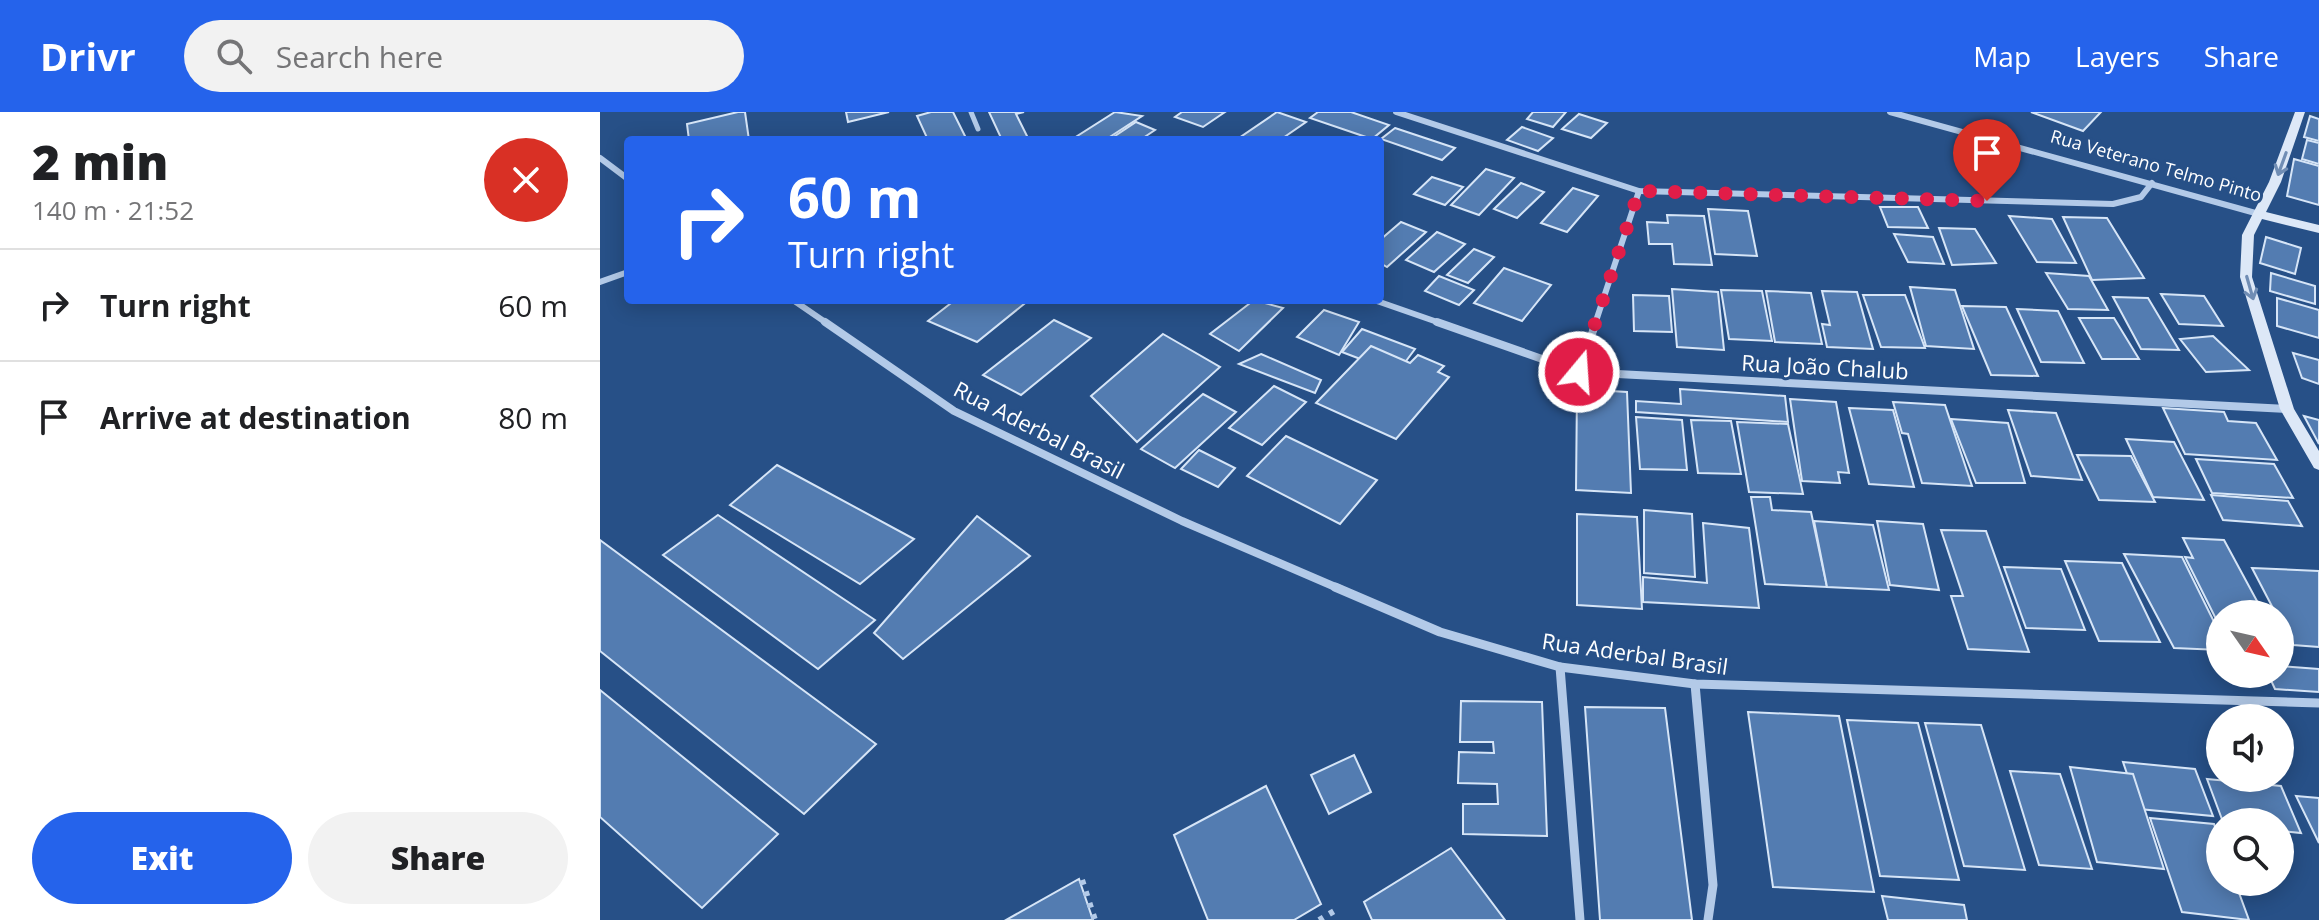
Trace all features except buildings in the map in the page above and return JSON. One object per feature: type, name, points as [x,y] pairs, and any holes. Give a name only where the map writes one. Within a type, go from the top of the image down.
[{"type":"street","points":[[1396,112],[1639,191],[2113,204],[2136,201],[2148,194],[2152,183]]},
{"type":"street","name":"Rua Veterano Telmo Pinto","points":[[1890,112],[1918,116],[2319,229]]},
{"type":"street","points":[[2300,112],[2275,182],[2248,235],[2246,277],[2287,409],[2319,464]]},
{"type":"street","points":[[600,158],[624,176]]},
{"type":"street","points":[[1579,372],[1639,191]]},
{"type":"street","points":[[600,282],[624,273]]},
{"type":"street","name":"Rua Aderbal Brasil","points":[[799,304],[954,411],[1182,521],[1440,632],[1560,667],[1695,684],[2319,703]]},
{"type":"street","name":"Rua João Chalub","points":[[1384,304],[1579,372],[2287,409]]},
{"type":"street","points":[[1560,667],[1580,920]]},
{"type":"street","points":[[1695,684],[1713,885],[1708,920]]},
{"type":"lane","points":[[971,112],[978,129]]},
{"type":"path","points":[[1082,880],[1095,920]]},
{"type":"path","points":[[1319,920],[1336,910]]},
{"type":"route","points":[[1579,372],[1639,191],[1987,201]]}]
